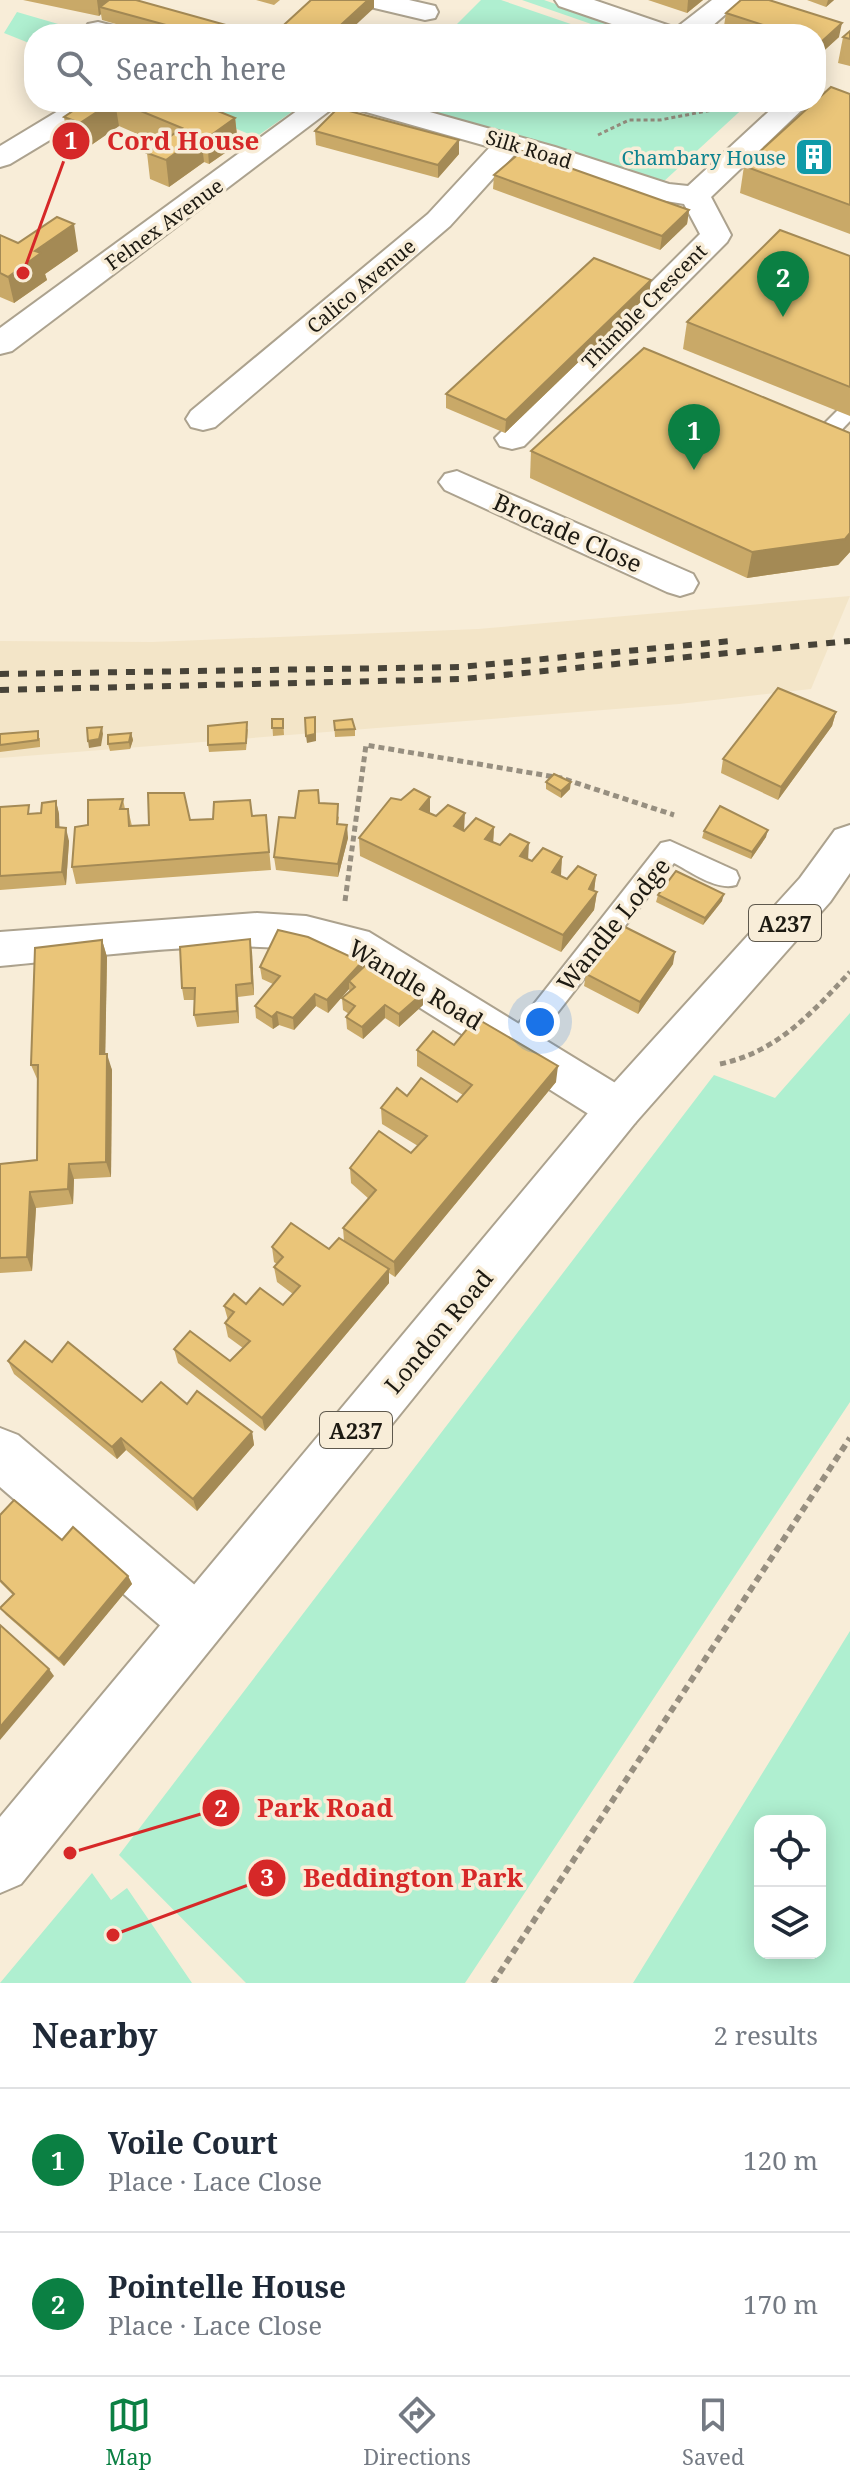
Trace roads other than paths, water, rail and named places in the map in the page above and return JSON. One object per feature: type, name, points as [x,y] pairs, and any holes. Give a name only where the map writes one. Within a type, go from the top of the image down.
[{"type":"street","points":[[375,0],[431,6]]},
{"type":"street","points":[[568,0],[638,24]]},
{"type":"street","points":[[699,24],[729,0]]},
{"type":"street","points":[[412,24],[431,6]]},
{"type":"street","points":[[0,158],[76,112]]},
{"type":"street","name":"Felnex Avenue","points":[[6,334],[313,112]]},
{"type":"street","name":"Silk Road","points":[[398,112],[545,153],[665,193],[695,196]]},
{"type":"street","points":[[695,196],[790,112]]},
{"type":"street","name":"Calico Avenue","points":[[203,419],[439,220],[509,143]]},
{"type":"street","name":"Thimble Crescent","points":[[512,438],[616,353],[670,284],[716,235],[695,196]]},
{"type":"street","name":"Brocade Close","points":[[457,482],[680,583]]},
{"type":"street","name":"London Road","points":[[0,1863],[619,1109],[815,890],[850,841]]},
{"type":"street","name":"Wandle Road","points":[[0,949],[255,928],[303,930],[331,936],[354,944],[619,1109]]},
{"type":"street","points":[[0,1453],[197,1622]]},
{"type":"lane","points":[[821,439],[845,414]]},
{"type":"lane","name":"Wandle Lodge","points":[[517,1045],[670,850],[727,878]]},
{"type":"railway","points":[[0,674],[460,667],[731,641]]},
{"type":"railway","points":[[0,690],[463,679],[850,641]]},
{"type":"place","name":"Chambary House","points":[[814,157]]},
{"type":"place","name":"Cord House","points":[[23,273]]},
{"type":"place","name":"Pointelle House","points":[[783,317]]},
{"type":"place","name":"Voile Court","points":[[694,470]]},
{"type":"place","name":"Park Road","points":[[70,1853]]},
{"type":"place","name":"Beddington Park","points":[[113,1935]]}]
